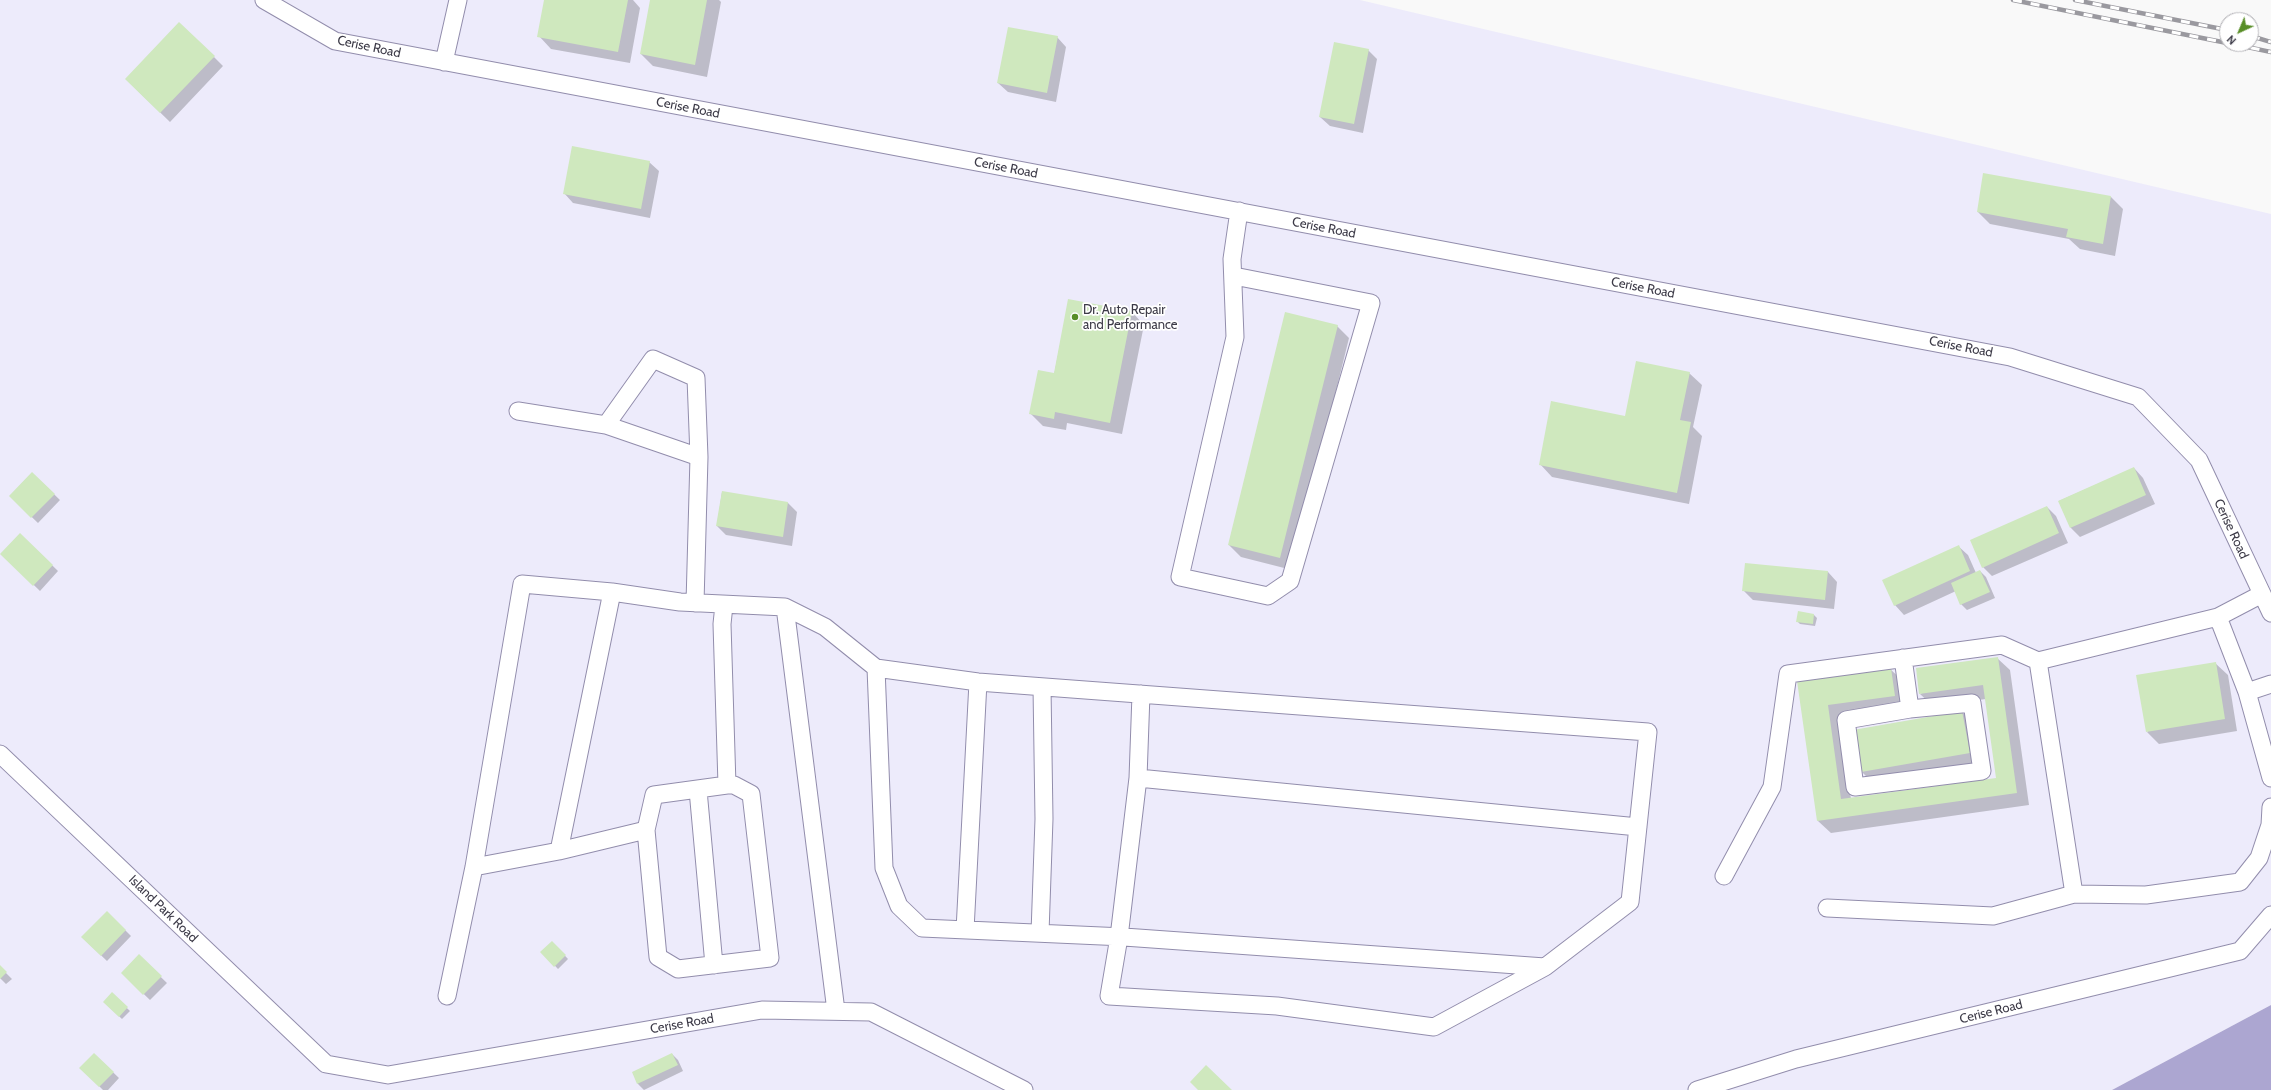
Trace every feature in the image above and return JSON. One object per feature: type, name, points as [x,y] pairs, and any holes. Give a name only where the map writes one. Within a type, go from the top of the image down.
[{"type":"street","name":"Cerise Road","points":[[264,0],[335,41],[2010,357],[2138,397],[2199,460],[2271,613]]},
{"type":"street","points":[[444,62],[458,0]]},
{"type":"street","points":[[1234,276],[1371,303],[1290,581],[1268,596],[1180,577],[1235,336],[1234,276],[1232,259],[1238,212]]},
{"type":"street","points":[[606,425],[653,359],[696,378],[699,457],[695,603]]},
{"type":"street","points":[[518,411],[606,425],[699,457]]},
{"type":"street","points":[[448,996],[474,867],[522,584],[612,592],[695,603],[785,607],[825,627],[876,668],[978,682],[1042,687],[1140,694],[1648,732],[1630,902],[1545,967],[1434,1027],[1277,1006],[1109,996],[1119,937],[1138,778],[1140,694]]},
{"type":"street","points":[[559,851],[612,592]]},
{"type":"street","points":[[1724,876],[1772,787],[1788,674],[2002,645],[2038,661],[2218,617],[2262,594]]},
{"type":"street","points":[[724,605],[722,624],[727,785]]},
{"type":"street","points":[[785,607],[836,1011]]},
{"type":"street","points":[[2218,617],[2247,692],[2271,778]]},
{"type":"street","points":[[1903,658],[1910,709]]},
{"type":"street","points":[[2038,661],[2074,894]]},
{"type":"street","points":[[876,668],[884,868],[899,906],[922,928],[1119,937],[1545,967]]},
{"type":"street","points":[[965,930],[978,682]]},
{"type":"street","points":[[2247,692],[2271,684]]},
{"type":"street","points":[[1040,934],[1044,819],[1042,687]]},
{"type":"street","points":[[1972,703],[1982,771],[1855,787],[1846,720],[1910,709],[1972,703]]},
{"type":"street","name":"Island Park Road","points":[[0,754],[326,1064]]},
{"type":"street","points":[[1138,778],[1638,827]]},
{"type":"street","points":[[727,785],[734,785],[751,794],[770,958],[678,969],[658,958],[646,830],[654,795],[727,785]]},
{"type":"street","points":[[698,790],[714,965]]},
{"type":"street","points":[[1827,908],[1993,916],[2074,894],[2146,895],[2240,882],[2259,858],[2270,824],[2271,807]]},
{"type":"street","points":[[474,867],[559,851],[646,830]]},
{"type":"street","name":"Cerise Road","points":[[1697,1090],[1796,1059],[2240,951],[2271,915]]},
{"type":"street","name":"Cerise Road","points":[[326,1064],[388,1075],[762,1010],[871,1012],[1024,1090]]},
{"type":"shaded area","points":[[0,0],[1360,0],[2271,214],[2271,1005],[2112,1090],[0,1090]]},
{"type":"shaded area","points":[[2271,1005],[2271,1090],[2112,1090]]},
{"type":"building","points":[[544,0],[628,0],[618,52],[537,37]]},
{"type":"building","points":[[650,0],[707,0],[695,65],[640,54]]},
{"type":"building","points":[[179,22],[215,56],[160,113],[125,79]]},
{"type":"building","points":[[1008,27],[1058,36],[1047,93],[997,83]]},
{"type":"building","points":[[1334,42],[1369,49],[1354,124],[1319,117]]},
{"type":"building","points":[[572,146],[650,161],[641,209],[563,194]]},
{"type":"building","points":[[1983,173],[2111,196],[2103,244],[2066,237],[2068,229],[1977,212]]},
{"type":"building","points":[[1068,299],[1132,311],[1110,423],[1055,412],[1054,419],[1029,414],[1038,370],[1054,373]]},
{"type":"building","points":[[1285,312],[1338,325],[1280,558],[1228,545]]},
{"type":"building","points":[[1636,361],[1690,372],[1680,420],[1691,422],[1677,493],[1539,465],[1551,401],[1625,416]]},
{"type":"building","points":[[2134,467],[2146,495],[2070,528],[2058,501]]},
{"type":"building","points":[[32,472],[55,494],[31,518],[9,496]]},
{"type":"building","points":[[722,491],[788,502],[783,537],[716,526]]},
{"type":"building","points":[[2047,506],[2059,533],[1982,568],[1970,540]]},
{"type":"building","points":[[20,533],[53,565],[33,586],[0,554]]},
{"type":"building","points":[[1959,545],[1970,571],[1894,606],[1882,580]]},
{"type":"building","points":[[1745,563],[1828,571],[1825,600],[1742,591]]},
{"type":"building","points":[[1980,570],[1990,592],[1960,605],[1951,583]]},
{"type":"building","points":[[1798,611],[1814,614],[1813,624],[1796,622]]},
{"type":"building","points":[[1998,657],[2017,793],[1817,821],[1797,681],[1891,668],[1895,696],[1828,705],[1841,799],[1996,778],[1983,685],[1919,694],[1916,668]]},
{"type":"building","points":[[2216,662],[2225,719],[2146,732],[2136,675]]},
{"type":"building","points":[[1962,711],[1970,753],[1861,772],[1853,730]]},
{"type":"building","points":[[107,911],[126,930],[101,956],[81,937]]},
{"type":"building","points":[[552,941],[566,955],[554,967],[540,952]]},
{"type":"building","points":[[139,954],[162,976],[143,995],[121,973]]},
{"type":"building","points":[[0,965],[7,972],[0,979]]},
{"type":"building","points":[[112,992],[128,1007],[119,1017],[103,1002]]},
{"type":"building","points":[[94,1053],[114,1072],[99,1087],[79,1068]]},
{"type":"building","points":[[672,1053],[678,1065],[637,1084],[632,1072]]},
{"type":"building","points":[[1206,1065],[1232,1090],[1198,1090],[1190,1082]]},
{"type":"railway","points":[[2013,0],[2219,41]]},
{"type":"railway","points":[[2075,0],[2219,28]]},
{"type":"railway","points":[[2259,38],[2271,42]]},
{"type":"railway","points":[[2259,49],[2271,52]]},
{"type":"place","name":"Dr. Auto Repair and Performance","points":[[1075,317]]}]
